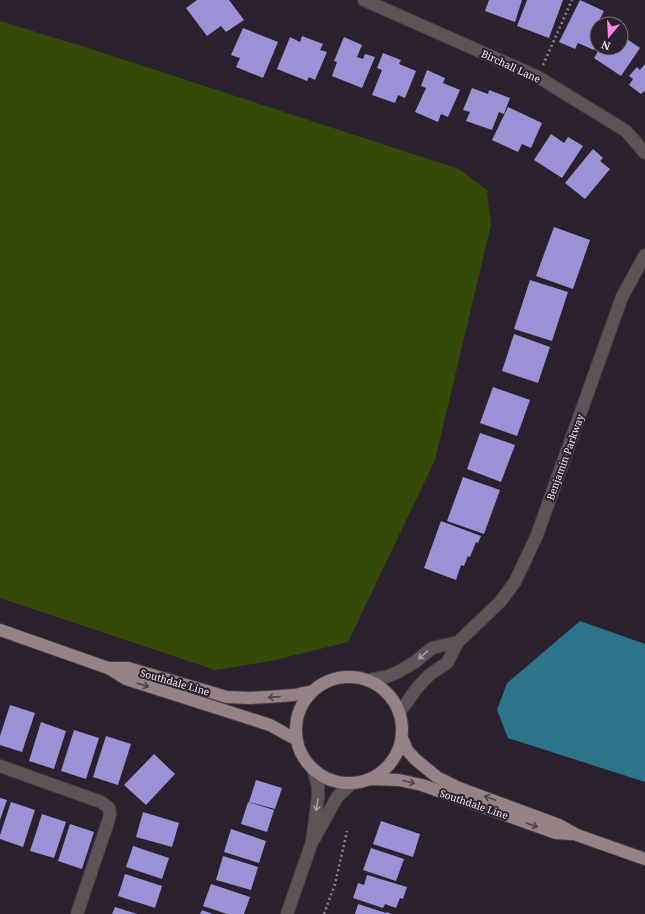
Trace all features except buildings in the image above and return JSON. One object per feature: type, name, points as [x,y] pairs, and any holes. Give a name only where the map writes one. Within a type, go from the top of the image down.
[{"type":"main road","name":"Southdale Line","points":[[0,630],[108,668],[126,679],[270,725],[297,740]]},
{"type":"main road","name":"Southdale Line","points":[[108,668],[128,668],[227,697],[268,697],[294,695],[313,691]]},
{"type":"main road","points":[[351,677],[368,680],[382,689],[395,703],[399,713],[402,738],[396,756],[384,770],[371,779],[351,784],[334,781],[318,774],[303,757],[298,747],[295,730],[298,713],[306,698],[318,686],[334,679],[351,677]]},
{"type":"main road","name":"Southdale Line","points":[[402,738],[407,750],[415,759],[437,777],[459,788],[559,825],[577,835],[645,859]]},
{"type":"main road","name":"Southdale Line","points":[[371,779],[399,780],[422,785],[556,833],[577,835]]},
{"type":"street","name":"Birchall Lane","points":[[364,0],[538,77],[626,131],[645,153]]},
{"type":"street","name":"Benjamin Parkway","points":[[399,713],[429,675],[448,663],[458,642],[500,602],[515,582],[537,535],[622,297],[645,255]]},
{"type":"street","points":[[368,680],[386,677],[398,672],[415,662],[432,648],[458,642]]},
{"type":"street","points":[[0,766],[101,802],[109,808],[109,820],[78,914]]},
{"type":"street","points":[[288,914],[312,842],[318,797],[318,786],[313,769]]},
{"type":"street","points":[[312,842],[322,827],[337,798],[344,789],[351,784]]},
{"type":"path","points":[[538,77],[572,0]]},
{"type":"path","points":[[324,914],[335,884],[347,831]]},
{"type":"green space","points":[[0,21],[85,47],[459,169],[487,190],[491,225],[435,460],[348,642],[271,661],[215,670],[0,598]]},
{"type":"water","points":[[580,621],[645,644],[645,782],[508,738],[497,710],[507,683]]}]
